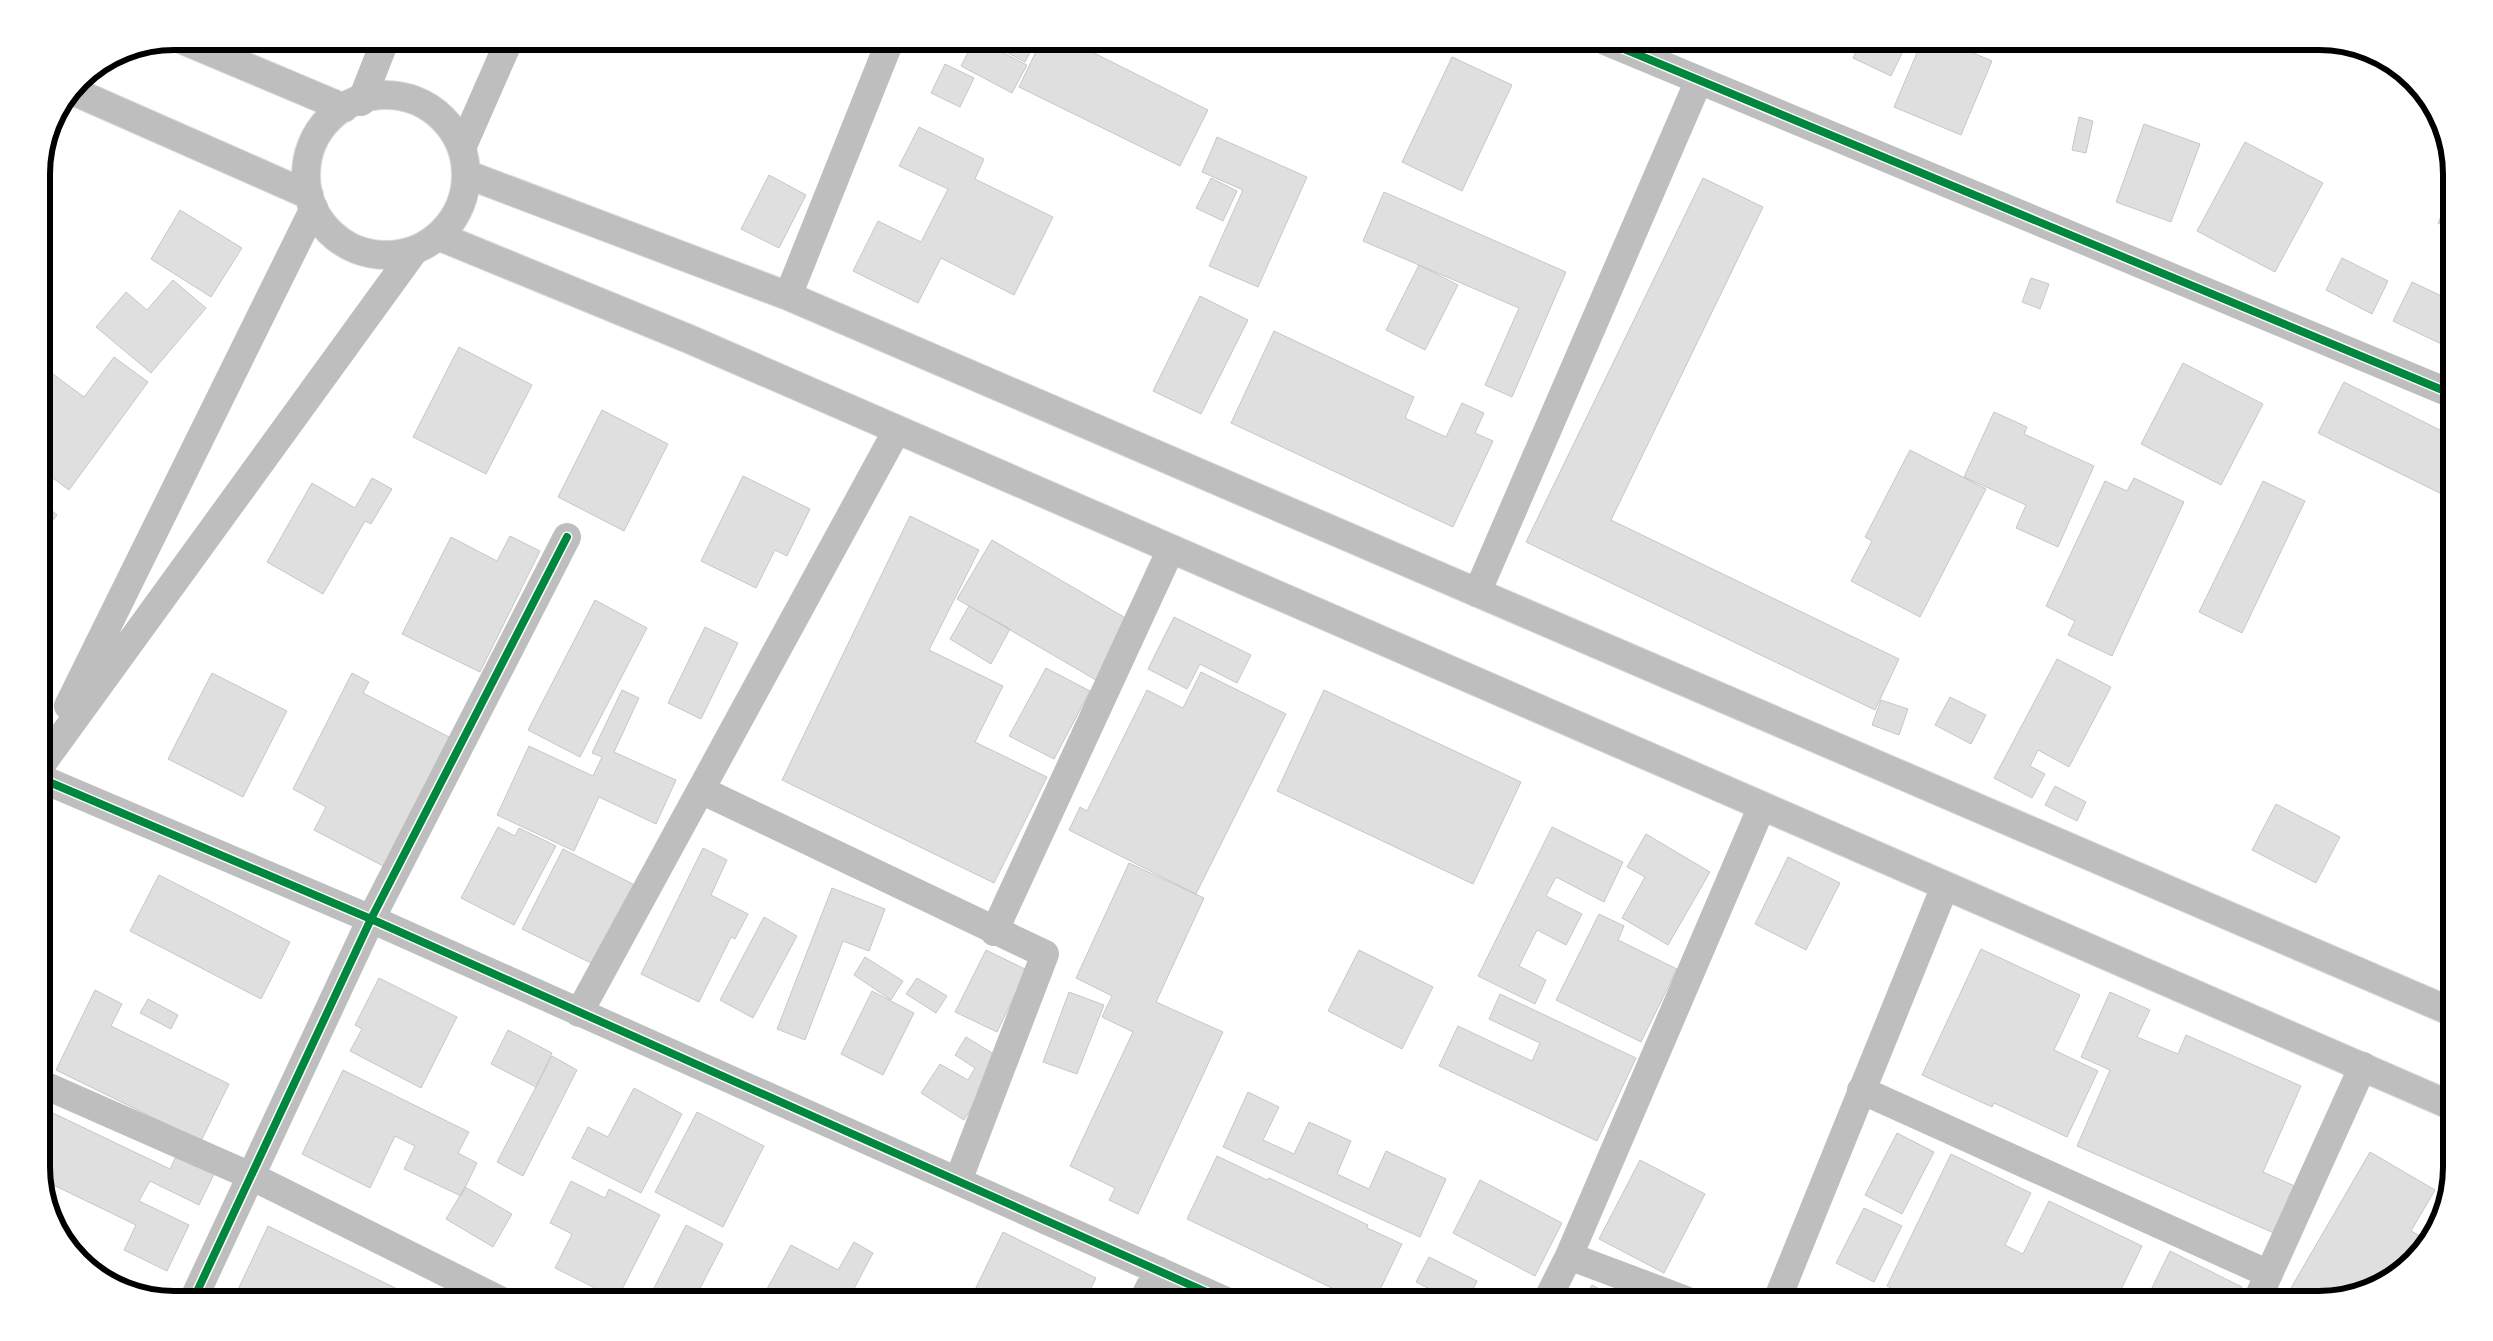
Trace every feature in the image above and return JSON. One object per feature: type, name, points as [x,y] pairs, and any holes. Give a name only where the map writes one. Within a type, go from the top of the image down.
[{"type":"street","points":[[209,50],[353,105]]},
{"type":"street","points":[[353,105],[380,50]]},
{"type":"street","points":[[462,148],[505,50]]},
{"type":"street","points":[[788,296],[886,50]]},
{"type":"street","points":[[1627,50],[2443,390]]},
{"type":"street","points":[[1477,593],[1699,80]]},
{"type":"street","points":[[80,94],[311,201]]},
{"type":"street","points":[[377,95],[404,96],[429,106],[449,124],[462,148],[466,174],[463,198],[454,218],[438,236],[415,250],[388,255],[362,252],[338,239],[319,219],[311,201],[306,167],[314,141],[329,118],[377,95]]},
{"type":"street","points":[[466,174],[788,296],[2443,1008]]},
{"type":"street","points":[[50,742],[311,201]]},
{"type":"street","points":[[438,236],[689,339],[2443,1102]]},
{"type":"street","points":[[50,753],[415,250]]},
{"type":"street","points":[[579,1012],[897,430]]},
{"type":"street","points":[[197,1291],[371,919],[568,537]]},
{"type":"street","points":[[994,932],[1171,549]]},
{"type":"street","points":[[50,782],[371,919],[1204,1291]]},
{"type":"street","points":[[701,790],[994,932],[1045,954],[958,1181]]},
{"type":"street","points":[[1552,1291],[1762,806]]},
{"type":"street","points":[[1781,1291],[1945,886]]},
{"type":"street","points":[[2261,1291],[2362,1066]]},
{"type":"street","points":[[50,1088],[251,1176],[482,1291]]},
{"type":"street","points":[[1861,1090],[2268,1274]]},
{"type":"street","points":[[1569,1256],[1662,1291]]},
{"type":"street","points":[[1148,1291],[1158,1270]]},
{"type":"building","points":[[969,50],[998,50],[1027,65],[1012,93],[961,66]]},
{"type":"building","points":[[1002,50],[1031,50],[1025,62]]},
{"type":"building","points":[[1037,50],[1088,50],[1208,110],[1180,166],[1019,87]]},
{"type":"building","points":[[1857,50],[1904,50],[1891,76],[1853,58]]},
{"type":"building","points":[[1918,50],[1966,50],[1992,61],[1961,135],[1894,107]]},
{"type":"building","points":[[1452,57],[1512,85],[1462,191],[1402,162]]},
{"type":"building","points":[[945,64],[974,78],[960,107],[931,93]]},
{"type":"building","points":[[2079,117],[2093,121],[2086,153],[2072,150]]},
{"type":"building","points":[[2144,124],[2200,144],[2171,222],[2116,202]]},
{"type":"building","points":[[919,127],[984,159],[975,179],[1053,217],[1014,295],[941,258],[918,303],[853,271],[878,221],[921,242],[948,189],[899,166]]},
{"type":"building","points":[[1217,137],[1307,177],[1258,287],[1209,266],[1243,190],[1202,172]]},
{"type":"building","points":[[2245,142],[2323,183],[2275,272],[2197,231]]},
{"type":"building","points":[[769,175],[806,195],[779,248],[741,229]]},
{"type":"building","points":[[1211,178],[1237,191],[1223,221],[1196,208]]},
{"type":"building","points":[[1703,178],[1763,207],[1611,520],[1899,659],[1875,710],[1526,542]]},
{"type":"building","points":[[1384,192],[1566,272],[1512,397],[1485,385],[1519,308],[1363,241]]},
{"type":"building","points":[[180,210],[242,248],[211,297],[151,259]]},
{"type":"building","points":[[2443,212],[2443,226],[2438,223]]},
{"type":"building","points":[[2342,258],[2388,281],[2372,314],[2326,290]]},
{"type":"building","points":[[1419,265],[1458,285],[1425,350],[1386,330]]},
{"type":"building","points":[[2031,278],[2049,284],[2040,309],[2022,302]]},
{"type":"building","points":[[173,280],[206,308],[151,373],[96,327],[126,292],[147,310]]},
{"type":"building","points":[[2412,282],[2443,297],[2443,345],[2393,321]]},
{"type":"building","points":[[1200,296],[1248,320],[1201,414],[1153,391]]},
{"type":"building","points":[[1274,331],[1414,397],[1405,418],[1446,437],[1462,403],[1484,413],[1475,433],[1493,441],[1453,527],[1231,423]]},
{"type":"building","points":[[459,347],[532,385],[486,474],[413,437]]},
{"type":"building","points":[[114,357],[148,382],[69,490],[50,476],[50,372],[84,397]]},
{"type":"building","points":[[2183,363],[2263,404],[2221,485],[2141,444]]},
{"type":"building","points":[[2344,382],[2443,432],[2443,495],[2318,433]]},
{"type":"building","points":[[602,410],[668,444],[624,531],[558,497]]},
{"type":"building","points":[[1994,412],[2027,427],[2024,434],[2094,466],[2058,547],[2016,528],[2026,505],[1964,477]]},
{"type":"building","points":[[1910,450],[1986,489],[1920,617],[1851,581],[1872,541],[1865,537]]},
{"type":"building","points":[[743,476],[810,509],[787,556],[775,550],[756,588],[701,561]]},
{"type":"building","points":[[372,478],[392,489],[371,524],[365,521],[323,594],[267,562],[312,483],[355,508]]},
{"type":"building","points":[[2134,478],[2184,502],[2112,656],[2068,635],[2075,621],[2046,606],[2105,481],[2127,491]]},
{"type":"building","points":[[2263,481],[2305,501],[2242,633],[2199,612]]},
{"type":"building","points":[[50,509],[57,515],[50,524]]},
{"type":"building","points":[[910,516],[979,550],[929,650],[1003,686],[975,742],[1047,777],[994,883],[782,780]]},
{"type":"building","points":[[510,536],[540,551],[480,672],[402,634],[451,537],[497,561]]},
{"type":"building","points":[[992,540],[1136,624],[1101,683],[957,599]]},
{"type":"building","points":[[595,600],[647,628],[580,757],[528,730]]},
{"type":"building","points":[[969,606],[1010,629],[991,664],[950,639]]},
{"type":"building","points":[[1174,617],[1251,655],[1237,683],[1200,664],[1187,689],[1148,669]]},
{"type":"building","points":[[705,627],[738,643],[701,719],[668,703]]},
{"type":"building","points":[[2057,659],[2111,687],[2069,767],[2038,750],[2030,766],[2045,774],[2032,798],[1994,778]]},
{"type":"building","points":[[1046,668],[1090,691],[1054,759],[1009,736]]},
{"type":"building","points":[[1201,672],[1286,714],[1196,894],[1069,830],[1080,807],[1087,811],[1147,690],[1183,708]]},
{"type":"building","points":[[212,673],[287,711],[243,797],[168,759]]},
{"type":"building","points":[[352,673],[369,682],[363,693],[453,739],[387,868],[314,830],[326,807],[293,789]]},
{"type":"building","points":[[622,690],[639,698],[614,752],[676,780],[656,824],[599,797],[574,851],[497,815],[529,746],[593,776],[602,757],[592,753]]},
{"type":"building","points":[[1324,690],[1521,782],[1473,884],[1277,791]]},
{"type":"building","points":[[1950,697],[1986,715],[1971,744],[1935,725]]},
{"type":"building","points":[[1881,700],[1908,709],[1899,735],[1872,725]]},
{"type":"building","points":[[2055,786],[2086,802],[2077,821],[2045,805]]},
{"type":"building","points":[[2276,804],[2340,837],[2316,883],[2252,850]]},
{"type":"building","points":[[498,827],[515,836],[519,828],[556,846],[514,925],[461,898]]},
{"type":"building","points":[[1552,827],[1623,862],[1604,902],[1556,877],[1546,896],[1582,914],[1566,945],[1537,930],[1519,966],[1546,980],[1535,1004],[1478,976]]},
{"type":"building","points":[[1646,834],[1710,872],[1668,945],[1622,918],[1645,877],[1627,867]]},
{"type":"building","points":[[703,848],[727,860],[711,895],[748,914],[735,939],[731,937],[699,1002],[641,974]]},
{"type":"building","points":[[563,849],[637,886],[597,966],[522,929]]},
{"type":"building","points":[[1788,857],[1840,883],[1806,950],[1755,924]]},
{"type":"building","points":[[1129,863],[1204,898],[1156,1002],[1223,1032],[1138,1214],[1109,1200],[1115,1188],[1070,1166],[1133,1032],[1102,1017],[1112,996],[1076,978]]},
{"type":"building","points":[[159,875],[290,942],[261,999],[130,931]]},
{"type":"building","points":[[832,888],[885,909],[869,951],[843,941],[805,1040],[777,1029]]},
{"type":"building","points":[[1599,914],[1624,926],[1618,940],[1677,969],[1641,1042],[1556,1000]]},
{"type":"building","points":[[764,917],[797,936],[753,1018],[720,1000]]},
{"type":"building","points":[[1981,949],[2080,995],[2054,1050],[2098,1071],[2067,1137],[1994,1103],[1992,1107],[1922,1075]]},
{"type":"building","points":[[986,950],[1027,970],[997,1032],[955,1012]]},
{"type":"building","points":[[1359,950],[1433,987],[1402,1049],[1328,1011]]},
{"type":"building","points":[[865,957],[903,981],[891,1000],[854,975]]},
{"type":"building","points":[[379,978],[457,1017],[421,1088],[350,1051],[362,1029],[355,1025]]},
{"type":"building","points":[[917,978],[947,996],[936,1013],[906,994]]},
{"type":"building","points":[[95,990],[122,1004],[111,1026],[229,1084],[201,1141],[56,1070]]},
{"type":"building","points":[[872,991],[914,1013],[883,1075],[841,1054]]},
{"type":"building","points":[[1069,992],[1104,1005],[1077,1074],[1043,1062]]},
{"type":"building","points":[[2110,992],[2150,1010],[2137,1037],[2178,1054],[2186,1035],[2301,1086],[2263,1172],[2297,1187],[2276,1234],[2077,1146],[2110,1070],[2081,1057]]},
{"type":"building","points":[[1500,994],[1636,1058],[1597,1141],[1439,1066],[1458,1026],[1532,1061],[1540,1043],[1489,1019]]},
{"type":"building","points":[[148,999],[178,1015],[171,1029],[140,1013]]},
{"type":"building","points":[[508,1030],[552,1053],[536,1087],[491,1064]]},
{"type":"building","points":[[966,1037],[1002,1059],[964,1120],[921,1093],[940,1064],[968,1080],[975,1068],[955,1055]]},
{"type":"building","points":[[552,1056],[577,1070],[523,1176],[497,1162]]},
{"type":"building","points":[[343,1070],[469,1132],[458,1153],[477,1163],[461,1196],[404,1169],[415,1146],[395,1136],[370,1188],[302,1154]]},
{"type":"building","points":[[634,1088],[682,1114],[641,1193],[572,1158],[588,1127],[608,1137]]},
{"type":"building","points":[[1248,1092],[1279,1107],[1263,1140],[1294,1154],[1309,1122],[1351,1141],[1337,1174],[1369,1189],[1386,1151],[1446,1179],[1420,1237],[1223,1147]]},
{"type":"building","points":[[697,1112],[764,1146],[723,1227],[655,1192]]},
{"type":"building","points":[[53,1113],[170,1169],[178,1152],[216,1170],[199,1205],[150,1181],[139,1201],[189,1225],[167,1271],[124,1250],[136,1225],[51,1184],[50,1119]]},
{"type":"building","points":[[1897,1133],[1934,1152],[1902,1214],[1865,1195]]},
{"type":"building","points":[[2370,1152],[2435,1190],[2411,1231],[2422,1237],[2412,1249],[2394,1265],[2366,1282],[2351,1287],[2335,1290],[2289,1291]]},
{"type":"building","points":[[1951,1154],[2031,1193],[2005,1245],[2023,1254],[2049,1201],[2142,1246],[2120,1291],[1897,1291],[1887,1286]]},
{"type":"building","points":[[1217,1156],[1267,1180],[1269,1178],[1368,1225],[1367,1228],[1402,1244],[1379,1291],[1338,1291],[1187,1219]]},
{"type":"building","points":[[1640,1160],[1705,1194],[1664,1273],[1599,1239]]},
{"type":"building","points":[[1480,1180],[1562,1223],[1535,1276],[1453,1233]]},
{"type":"building","points":[[571,1181],[605,1198],[609,1189],[660,1215],[621,1291],[601,1291],[555,1268],[572,1234],[550,1223]]},
{"type":"building","points":[[465,1187],[512,1214],[493,1247],[446,1219]]},
{"type":"building","points":[[1864,1208],[1902,1226],[1874,1282],[1836,1263]]},
{"type":"building","points":[[686,1225],[723,1244],[699,1291],[653,1291]]},
{"type":"building","points":[[268,1226],[402,1291],[237,1291]]},
{"type":"building","points":[[1003,1232],[1096,1278],[1090,1291],[974,1291]]},
{"type":"building","points":[[854,1242],[873,1253],[853,1291],[766,1291],[791,1245],[838,1270]]},
{"type":"building","points":[[2170,1251],[2242,1287],[2240,1291],[2150,1291]]},
{"type":"building","points":[[1429,1257],[1477,1281],[1472,1291],[1433,1291],[1416,1282]]},
{"type":"building","points":[[1592,1285],[1603,1291],[1589,1291]]},
{"type":"cycle path","points":[[1627,50],[2443,390]]},
{"type":"cycle path","points":[[197,1291],[371,919],[567,537]]},
{"type":"cycle path","points":[[50,782],[371,919],[1204,1291]]}]
